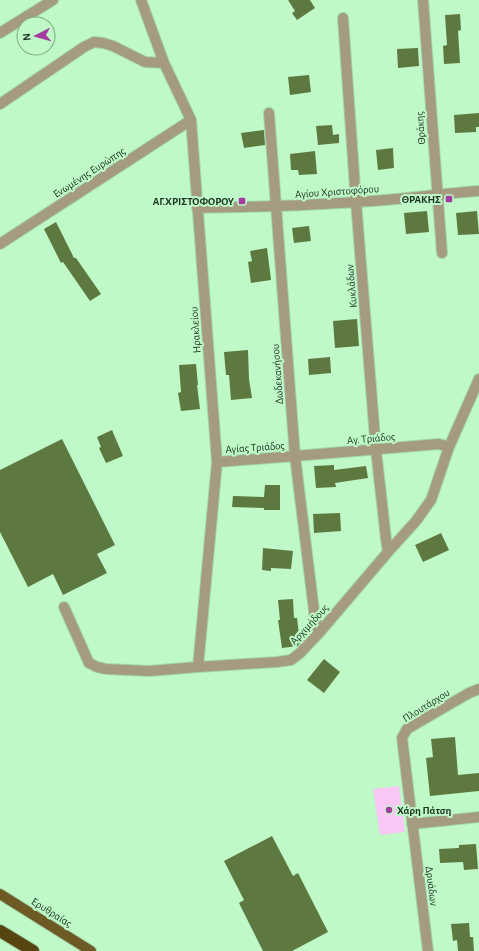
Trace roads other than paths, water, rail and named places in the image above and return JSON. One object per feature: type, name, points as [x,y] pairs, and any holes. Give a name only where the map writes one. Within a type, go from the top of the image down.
[{"type":"highway","points":[[0,931],[33,951]]},
{"type":"main road","name":"Ερυθραίας","points":[[0,894],[91,951]]},
{"type":"street","points":[[0,34],[53,0]]},
{"type":"street","name":"Ηρακλείου","points":[[141,0],[164,63],[191,120],[217,462],[198,667]]},
{"type":"street","name":"Θράκης","points":[[423,0],[442,253]]},
{"type":"street","name":"Κυκλάδων","points":[[343,18],[376,450],[388,552]]},
{"type":"street","points":[[0,104],[84,47],[94,42],[113,46],[146,62],[164,63]]},
{"type":"street","name":"Δωδεκανήσου","points":[[269,112],[295,456],[315,619],[319,633]]},
{"type":"street","name":"Ενωμένης Ευρώπης","points":[[0,244],[191,120]]},
{"type":"street","name":"Αγίου Χριστοφόρου","points":[[197,208],[356,202],[479,191]]},
{"type":"street","name":"Αρχιμήδους","points":[[64,607],[89,663],[106,670],[149,671],[291,660],[300,653],[319,633],[416,521],[431,500],[449,447],[479,379]]},
{"type":"street","name":"Αγ. Τριάδος","points":[[295,456],[439,444],[449,447]]},
{"type":"street","name":"Αγίας Τριάδος","points":[[217,462],[295,456]]},
{"type":"street","name":"Πλουτάρχου","points":[[412,824],[402,738],[407,729],[469,693],[479,689]]},
{"type":"street","points":[[412,824],[479,817]]},
{"type":"street","name":"Δρυάδων","points":[[412,824],[428,951]]},
{"type":"place","name":"ΘΡΑΚΗΣ","points":[[449,199]]},
{"type":"place","name":"ΑΓ.ΧΡΙΣΤΟΦΟΡΟΥ","points":[[242,201]]},
{"type":"place","name":"Χάρη Πάτση","points":[[389,810]]}]
